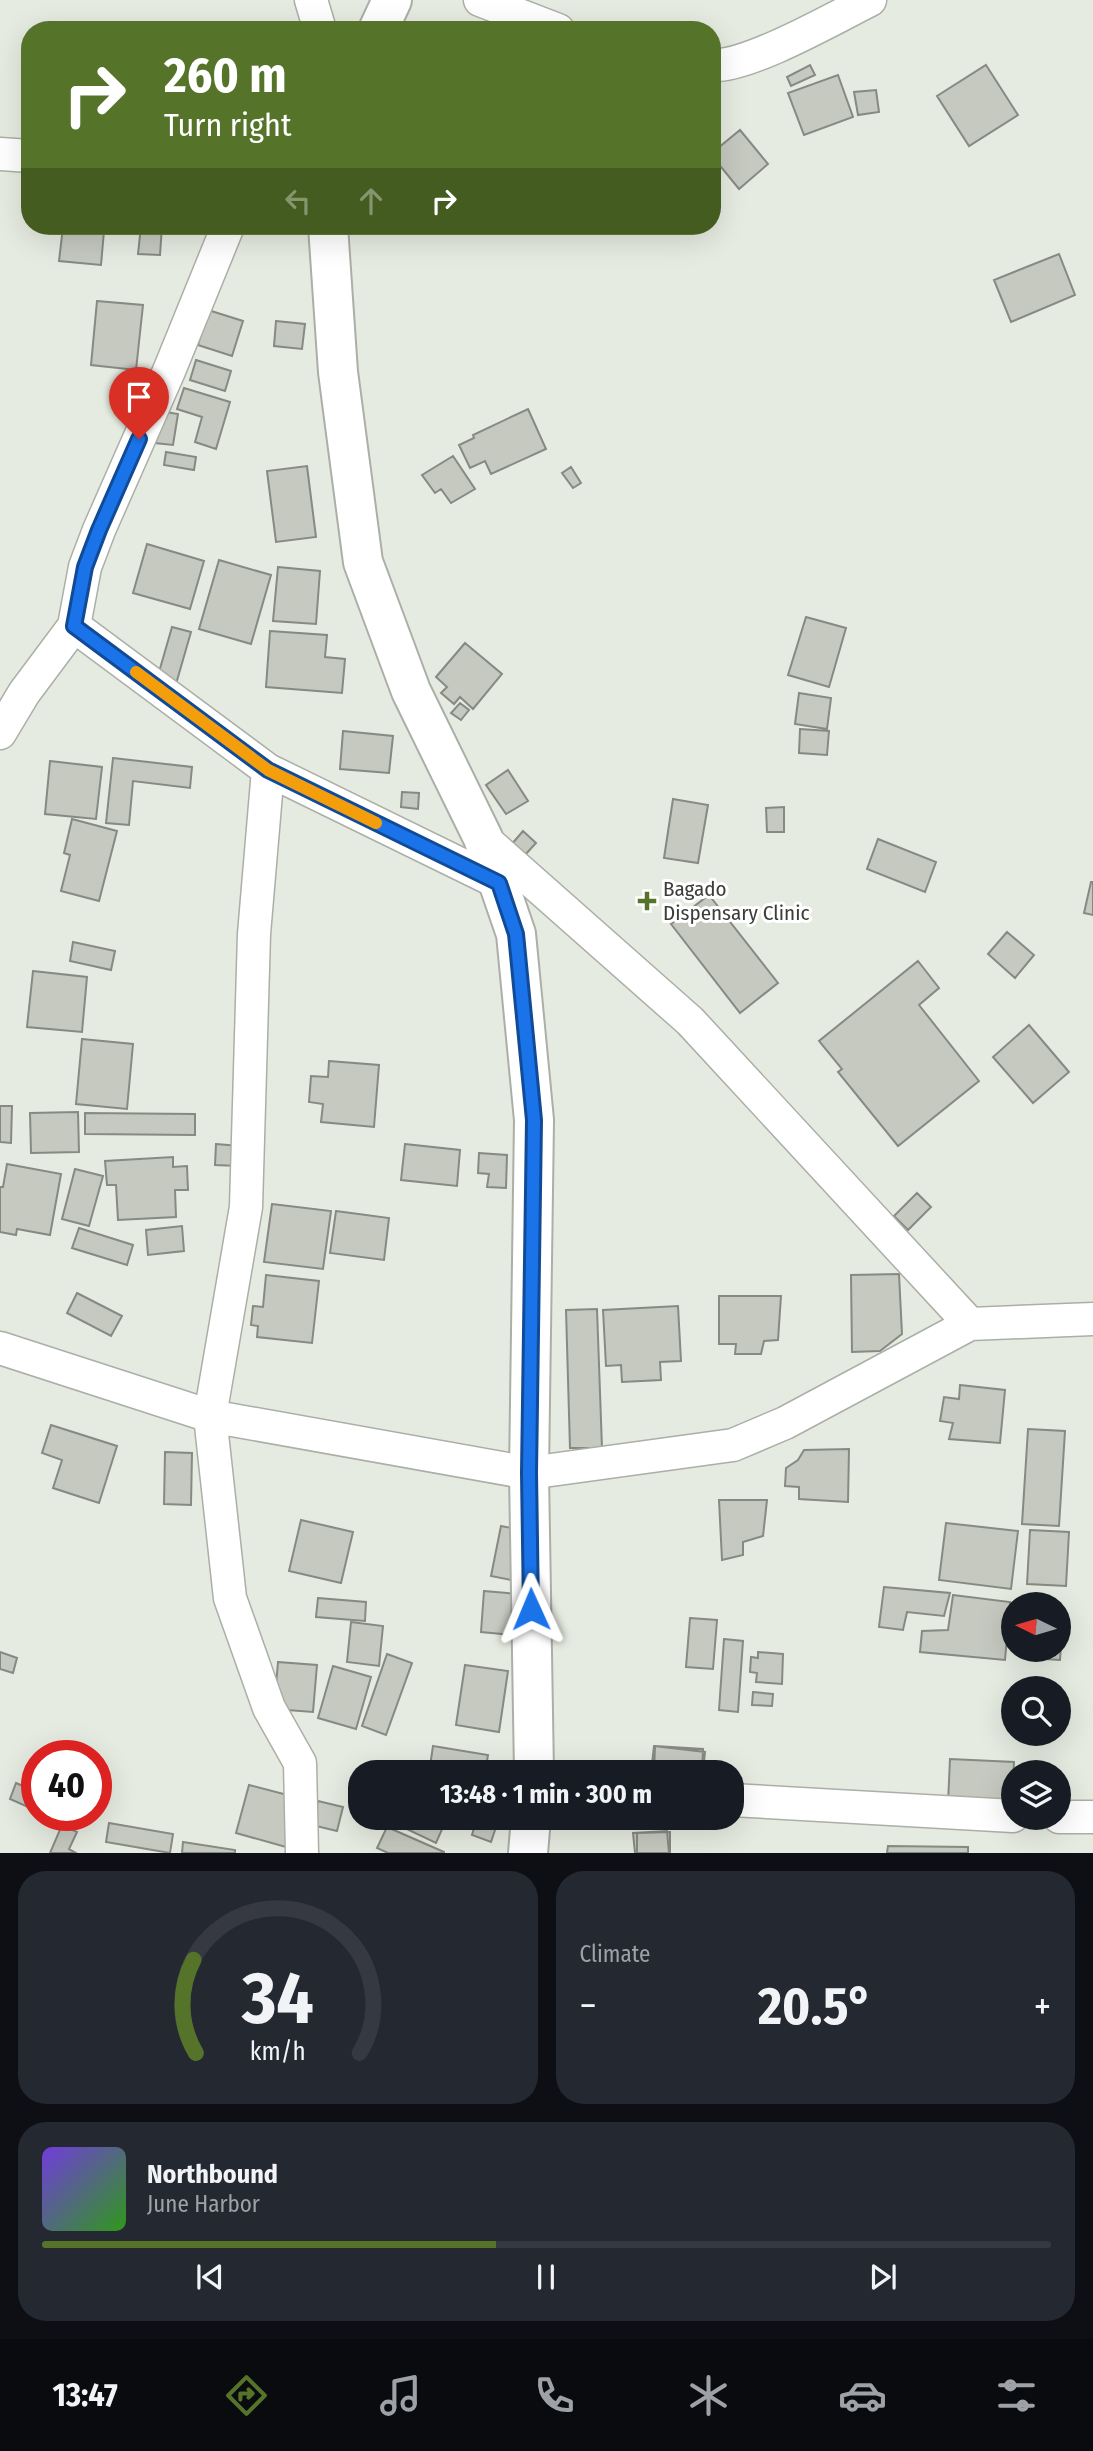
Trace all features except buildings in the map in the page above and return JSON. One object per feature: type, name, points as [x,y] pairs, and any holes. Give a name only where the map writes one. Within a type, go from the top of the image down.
[{"type":"street","points":[[311,0],[317,21]]},
{"type":"street","points":[[382,21],[392,0]]},
{"type":"street","points":[[480,0],[535,21]]},
{"type":"street","points":[[721,65],[778,46],[870,0]]},
{"type":"street","points":[[0,153],[21,155]]},
{"type":"street","points":[[0,733],[24,693],[74,626],[85,567],[99,530],[169,371],[224,235]]},
{"type":"street","points":[[329,235],[338,372],[363,562],[411,691],[483,838],[516,934],[534,1120],[529,1473],[534,1760]]},
{"type":"street","points":[[74,626],[268,770],[499,883]]},
{"type":"street","points":[[268,770],[254,934],[246,1207],[210,1416],[230,1598],[269,1708],[300,1763],[302,1853]]},
{"type":"street","points":[[483,838],[690,1021],[970,1324]]},
{"type":"street","points":[[0,1349],[210,1416],[529,1473],[733,1445],[785,1423],[970,1324],[1093,1320]]},
{"type":"street","points":[[744,1801],[1001,1815]]},
{"type":"street","points":[[1071,1817],[1093,1817]]},
{"type":"street","points":[[528,1853],[530,1830]]},
{"type":"slow traffic","points":[[136,672],[268,770],[376,823]]},
{"type":"place","name":"Bagado Dispensary Clinic","points":[[647,901]]},
{"type":"route","points":[[139,439],[85,567],[74,626],[268,770],[499,883],[516,934],[534,1120],[529,1473],[531,1609]]}]
